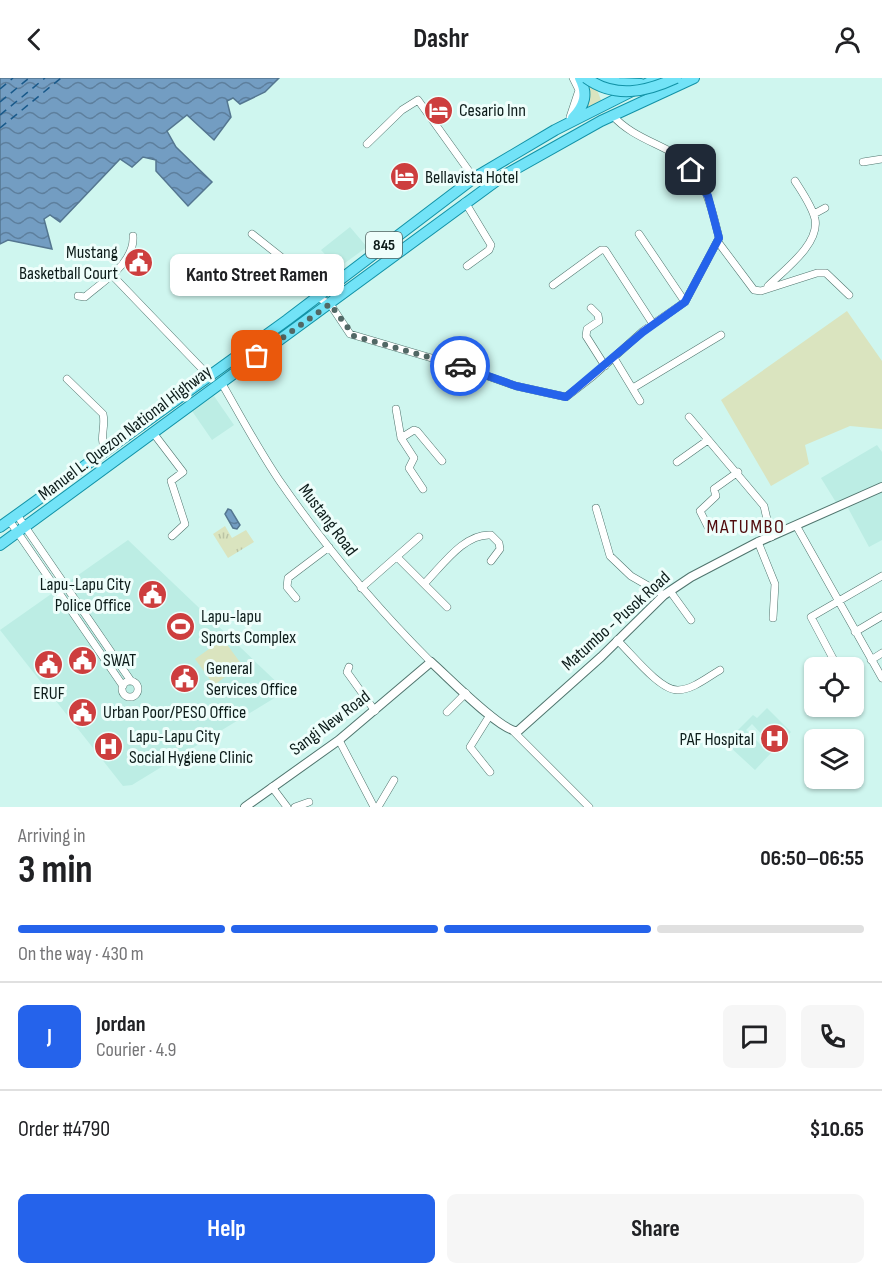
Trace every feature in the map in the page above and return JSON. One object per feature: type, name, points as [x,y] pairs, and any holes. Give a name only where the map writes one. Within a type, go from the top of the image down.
[{"type":"main road","points":[[566,124],[584,103],[585,92],[580,78]]},
{"type":"main road","points":[[586,78],[602,87],[637,92],[654,88],[676,78]]},
{"type":"main road","points":[[595,78],[602,93],[604,105],[601,121]]},
{"type":"main road","points":[[603,78],[618,83],[646,81]]},
{"type":"main road","name":"Manuel L. Quezon National Highway","points":[[9,521],[209,376],[474,178],[566,124],[646,81],[658,78]]},
{"type":"main road","name":"Manuel L. Quezon National Highway","points":[[0,545],[154,434],[465,202],[516,167],[612,115],[694,78]]},
{"type":"main road","points":[[508,156],[516,167]]},
{"type":"street","points":[[566,124],[578,99],[579,90],[573,78]]},
{"type":"street","points":[[617,78],[646,81]]},
{"type":"street","points":[[367,144],[402,110],[418,100],[474,178]]},
{"type":"street","points":[[612,115],[640,138],[684,160],[708,196],[718,242],[754,290],[817,273],[826,273],[849,295]]},
{"type":"street","points":[[863,162],[882,159]]},
{"type":"street","points":[[766,288],[803,251],[812,237],[816,222],[814,214],[795,181]]},
{"type":"street","points":[[465,202],[491,246],[467,266]]},
{"type":"street","points":[[814,214],[825,208]]},
{"type":"street","points":[[252,234],[295,268],[316,297],[330,304],[354,336],[534,390],[566,397],[653,324],[685,302],[718,242]]},
{"type":"street","points":[[639,234],[685,302]]},
{"type":"street","points":[[78,296],[85,297],[130,254],[133,236]]},
{"type":"street","points":[[553,285],[574,268],[601,250],[605,250],[653,324]]},
{"type":"street","points":[[111,274],[209,376]]},
{"type":"street","points":[[591,308],[598,315],[599,321],[587,329],[586,336],[605,366]]},
{"type":"street","points":[[633,388],[722,335]]},
{"type":"street","points":[[614,358],[640,401]]},
{"type":"street","points":[[67,379],[103,414],[105,422],[101,442],[105,451]]},
{"type":"street","name":"Mustang Road","points":[[221,382],[278,478],[329,547],[361,588],[431,662]]},
{"type":"street","points":[[396,409],[401,438],[414,458],[409,468],[423,489]]},
{"type":"street","points":[[689,417],[738,472],[764,506],[771,537]]},
{"type":"street","points":[[401,438],[414,430],[421,433],[442,461]]},
{"type":"street","points":[[154,434],[183,472],[171,481],[185,524],[172,536]]},
{"type":"street","points":[[677,462],[708,440]]},
{"type":"street","points":[[708,527],[700,511],[716,496],[714,489],[738,472]]},
{"type":"street","name":"Matumbo - Pusok Road","points":[[514,732],[561,694],[667,593],[691,577],[758,542],[797,527],[882,487]]},
{"type":"street","points":[[596,508],[610,556],[631,576],[667,593],[691,620]]},
{"type":"street","points":[[9,521],[22,530],[90,619],[131,681],[138,687],[133,697],[125,695],[123,687],[22,530]]},
{"type":"street","points":[[797,527],[882,678]]},
{"type":"street","points":[[424,584],[465,543],[483,534],[491,535],[499,543],[500,549],[491,561]]},
{"type":"street","points":[[361,588],[419,537]]},
{"type":"street","points":[[758,542],[775,584],[773,618]]},
{"type":"street","points":[[296,598],[287,586],[288,578],[329,547]]},
{"type":"street","points":[[397,557],[447,607]]},
{"type":"street","points":[[832,657],[811,616],[882,576]]},
{"type":"street","points":[[855,632],[882,616]]},
{"type":"street","points":[[82,626],[90,619]]},
{"type":"street","points":[[617,640],[662,684],[672,689],[694,685],[720,670]]},
{"type":"street","points":[[871,660],[882,653]]},
{"type":"street","points":[[431,662],[490,716],[514,732],[589,807]]},
{"type":"street","name":"Sangi New Road","points":[[245,807],[339,740],[431,662]]},
{"type":"street","points":[[348,667],[347,672],[375,711]]},
{"type":"street","points":[[123,687],[131,681]]},
{"type":"street","points":[[447,712],[466,693]]},
{"type":"street","points":[[490,716],[470,747],[490,772]]},
{"type":"street","points":[[339,740],[376,807],[394,780]]},
{"type":"street","points":[[272,787],[287,807]]},
{"type":"street","points":[[295,807],[309,802]]},
{"type":"shaded area","points":[[350,227],[367,247],[338,268],[321,250]]},
{"type":"shaded area","points":[[214,396],[234,425],[212,440],[192,411]]},
{"type":"shaded area","points":[[877,445],[882,452],[882,482],[837,504],[821,478]]},
{"type":"shaded area","points":[[882,492],[882,540],[869,547],[848,508]]},
{"type":"shaded area","points":[[128,540],[286,691],[132,785],[123,786],[0,630]]},
{"type":"shaded area","name":"PAF Hospital","points":[[767,708],[791,732],[755,770],[730,747],[739,737],[735,733],[753,715],[757,718]],"holes":[[[752,724],[767,740],[762,746],[746,730]]]},
{"type":"green space","points":[[588,85],[597,90],[601,100],[599,106],[582,114]]},
{"type":"green space","points":[[847,311],[882,361],[882,429],[850,426],[805,445],[809,464],[771,486],[721,400]]},
{"type":"green space","points":[[225,526],[232,538],[246,530],[254,542],[228,558],[213,534]]},
{"type":"green space","points":[[223,639],[242,665],[214,685],[195,659]]},
{"type":"water","points":[[0,78],[279,78],[265,92],[240,104],[233,98],[227,101],[231,117],[214,140],[187,115],[167,131],[176,147],[212,182],[188,206],[156,171],[156,160],[143,157],[132,167],[120,159],[60,222],[50,215],[44,219],[52,249],[8,240],[0,244]]},
{"type":"water","points":[[228,509],[240,525],[237,529],[233,528],[225,514]]},
{"type":"ferry route","points":[[0,89],[13,78]]},
{"type":"ferry route","points":[[0,102],[29,78]]},
{"type":"ferry route","points":[[0,115],[45,78]]},
{"type":"ferry route","points":[[0,128],[61,78]]},
{"type":"way so far","points":[[257,356],[330,304],[350,334],[354,336],[460,366]]},
{"type":"place","name":"Cesario Inn","points":[[438,110]]},
{"type":"place","name":"Bellavista Hotel","points":[[404,177]]},
{"type":"place","name":"Mustang Basketball Court","points":[[139,262]]},
{"type":"place","name":"Kanto Street Ramen","points":[[257,356]]},
{"type":"place","name":"Lapu-Lapu City Police Office","points":[[152,594]]},
{"type":"place","name":"Lapu-lapu Sports Complex","points":[[180,626]]},
{"type":"place","name":"SWAT","points":[[82,660]]},
{"type":"place","name":"ERUF","points":[[49,664]]},
{"type":"place","name":"General Services Office","points":[[185,678]]},
{"type":"place","name":"Urban Poor/PESO Office","points":[[82,712]]},
{"type":"place","name":"PAF Hospital","points":[[775,739]]},
{"type":"place","name":"Lapu-Lapu City Social Hygiene Clinic","points":[[108,746]]},
{"type":"district","name":"MATUMBO","points":[[746,527]]},
{"type":"route","points":[[460,366],[516,386],[566,397],[643,332],[685,302],[719,238],[708,196],[691,170]]}]
